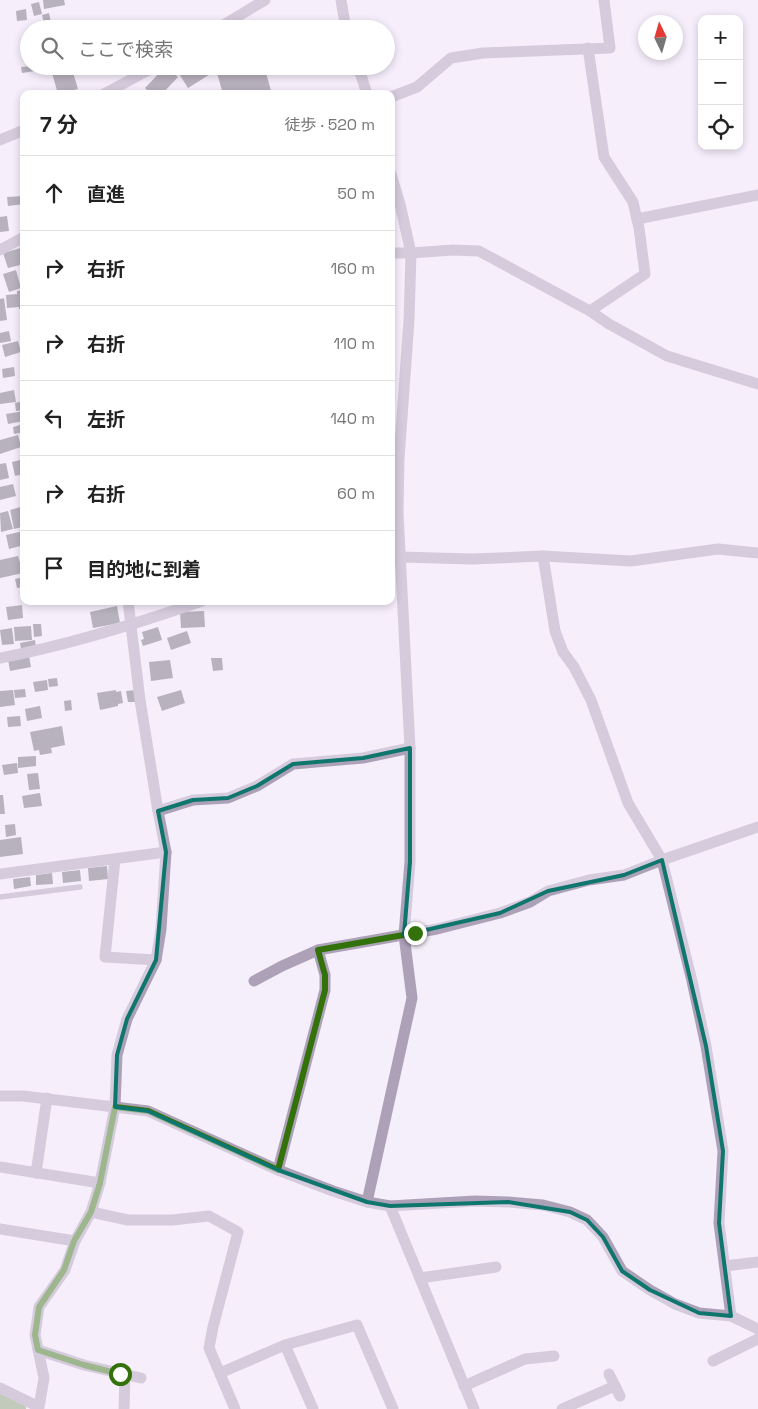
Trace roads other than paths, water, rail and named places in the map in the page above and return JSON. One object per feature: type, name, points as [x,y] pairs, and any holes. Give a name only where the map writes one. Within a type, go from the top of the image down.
[{"type":"street","points":[[232,20],[266,0]]},
{"type":"street","points":[[341,0],[344,20]]},
{"type":"street","points":[[395,95],[417,87],[451,58],[483,53],[610,48],[604,0]]},
{"type":"street","points":[[588,48],[604,157],[633,202],[645,274],[590,311]]},
{"type":"street","points":[[111,90],[139,75]]},
{"type":"street","points":[[361,75],[366,90]]},
{"type":"street","points":[[0,140],[20,132]]},
{"type":"street","points":[[368,1202],[412,998],[404,935],[410,862],[410,748],[396,560],[399,459],[410,320],[411,253],[395,187]]},
{"type":"street","points":[[637,219],[758,196]]},
{"type":"street","points":[[0,250],[20,239]]},
{"type":"street","points":[[395,252],[479,251],[590,311],[609,324],[667,356],[758,384]]},
{"type":"street","points":[[396,560],[543,556],[631,561],[718,549],[758,553]]},
{"type":"street","points":[[543,556],[555,631],[563,652],[574,667],[591,700],[628,803],[662,860],[692,981],[706,1046],[723,1151],[719,1223],[731,1316]]},
{"type":"street","points":[[0,1388],[39,1408],[44,1378],[35,1335],[39,1307],[64,1270],[74,1241],[91,1212],[100,1183],[115,1107],[117,1055],[127,1020],[156,960],[161,929],[166,852],[140,700],[128,605]]},
{"type":"street","points":[[0,658],[131,625],[190,605]]},
{"type":"street","points":[[158,811],[193,800],[228,798],[257,786],[293,764],[363,758],[410,748]]},
{"type":"street","points":[[254,981],[318,950],[404,935],[500,913],[530,902],[548,891],[589,880],[624,875],[758,827]]},
{"type":"street","points":[[0,874],[166,852]]},
{"type":"street","points":[[115,859],[105,957],[156,960]]},
{"type":"street","points":[[278,1170],[325,990],[325,975],[318,950]]},
{"type":"street","points":[[0,1096],[47,1098],[148,1111],[278,1170],[368,1202],[390,1206],[476,1201],[508,1202],[544,1205],[570,1212],[587,1220],[603,1237],[622,1271],[650,1290],[675,1304],[699,1313],[731,1316],[758,1329]]},
{"type":"street","points":[[36,1173],[47,1098]]},
{"type":"street","points":[[0,1167],[100,1183]]},
{"type":"street","points":[[390,1206],[474,1409]]},
{"type":"street","points":[[91,1212],[128,1220],[172,1220],[209,1216],[238,1232],[209,1348],[235,1409]]},
{"type":"street","points":[[0,1229],[74,1241]]},
{"type":"street","points":[[725,1266],[758,1262]]},
{"type":"street","points":[[420,1278],[496,1267]]},
{"type":"street","points":[[220,1373],[285,1345],[357,1325],[393,1409]]},
{"type":"street","points":[[713,1361],[758,1339]]},
{"type":"street","points":[[285,1345],[313,1409]]},
{"type":"street","points":[[38,1350],[84,1365],[141,1378]]},
{"type":"street","points":[[464,1386],[525,1359],[554,1356]]},
{"type":"street","points":[[562,1409],[617,1391],[609,1374]]},
{"type":"street","points":[[124,1409],[125,1375]]},
{"type":"lane","points":[[0,897],[80,887]]},
{"type":"waterway","points":[[0,1402],[16,1409]]}]
